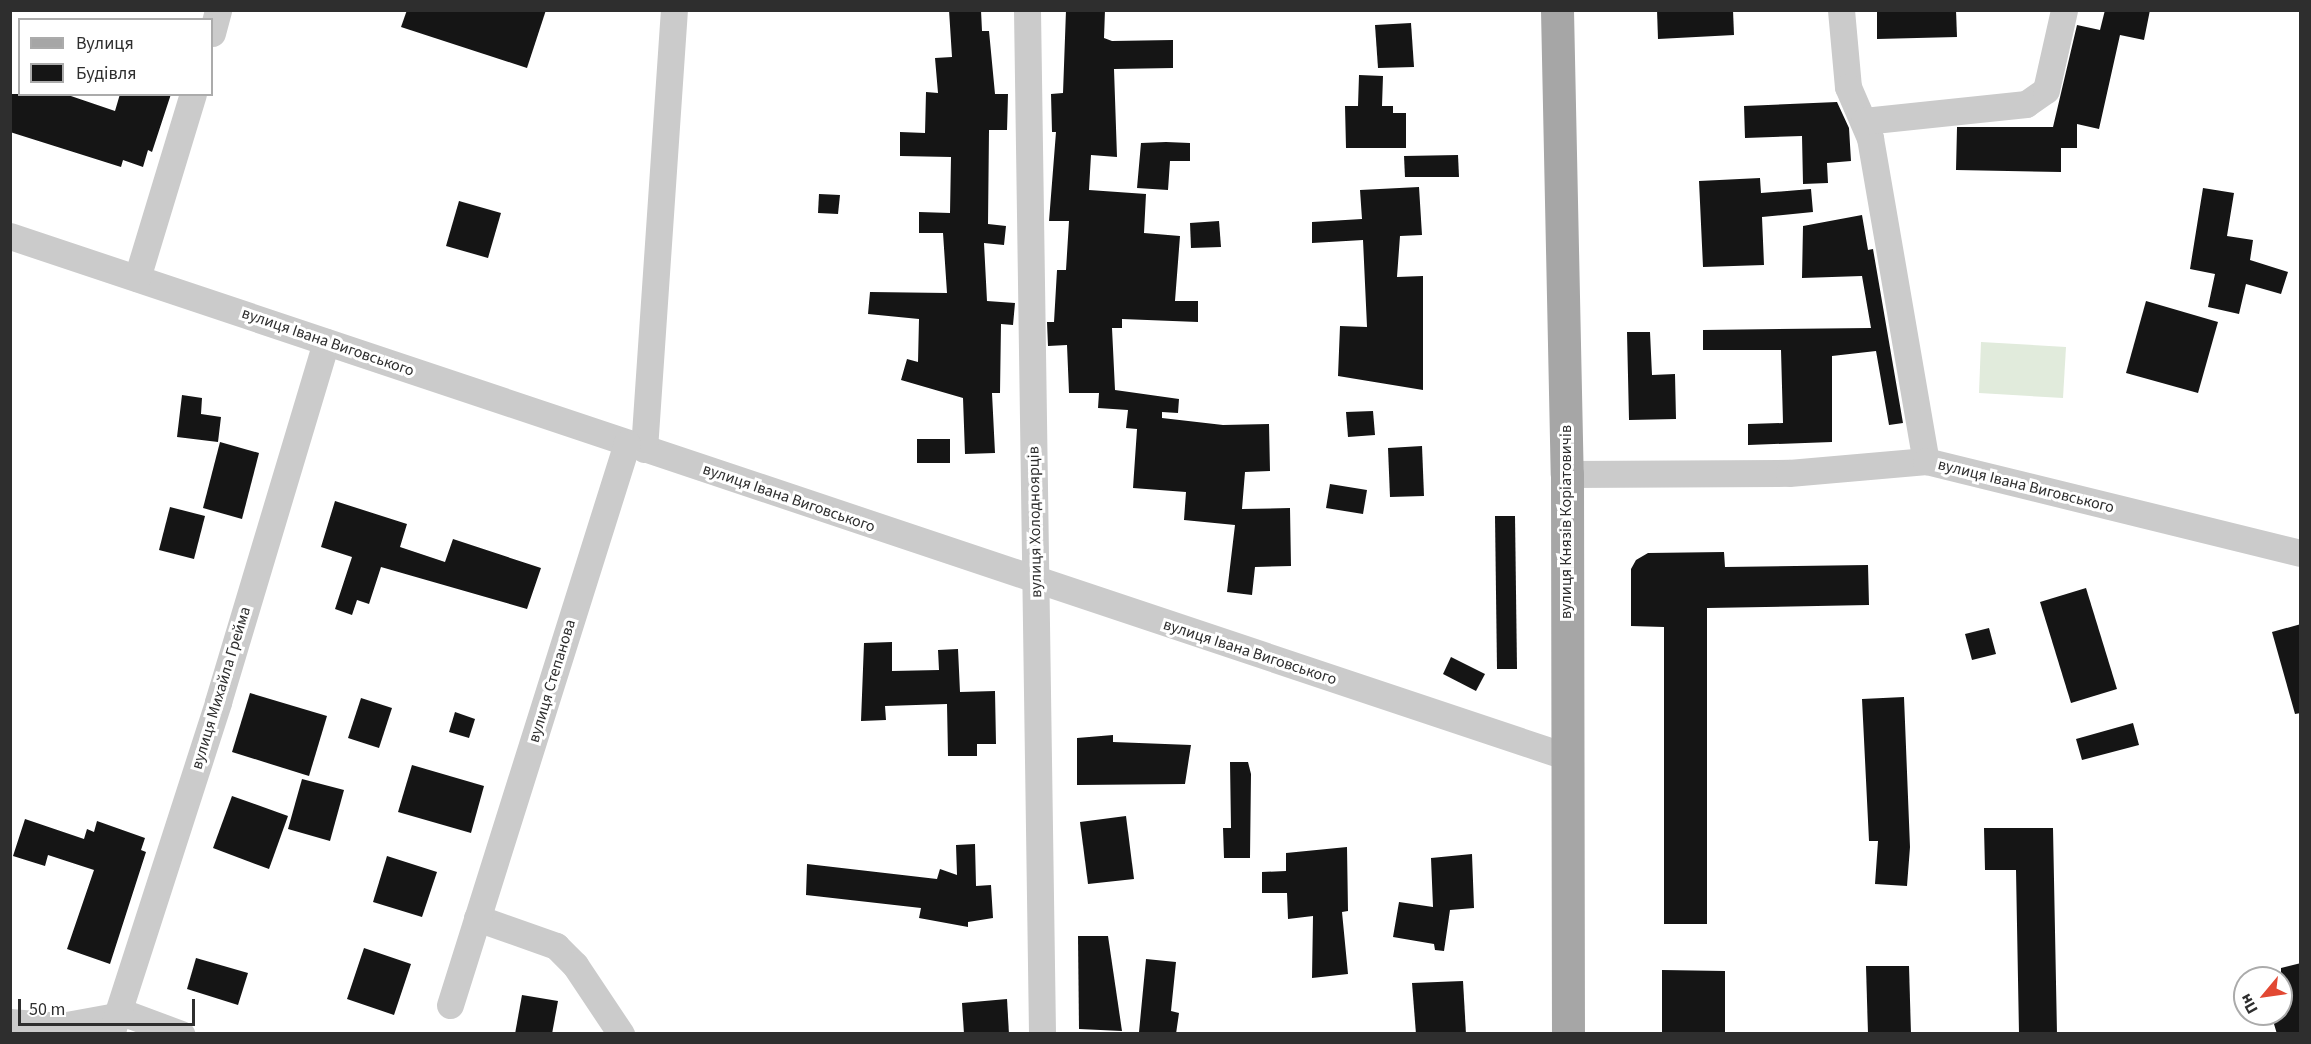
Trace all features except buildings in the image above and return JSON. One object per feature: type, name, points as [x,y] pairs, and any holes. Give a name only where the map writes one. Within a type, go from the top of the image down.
[{"type":"main road","name":"вулиця Князів Коріатовичів","points":[[1557,10],[1567,474],[1569,1034]]},
{"type":"street","points":[[213,29],[218,10]]},
{"type":"street","name":"вулиця Степанова","points":[[450,1005],[635,446],[674,10]]},
{"type":"street","name":"вулиця Холодноярців","points":[[1027,10],[1042,1034]]},
{"type":"street","points":[[1841,10],[1848,87],[1864,121],[1911,359],[1926,461]]},
{"type":"street","points":[[1864,121],[2026,104],[2046,90],[2064,10]]},
{"type":"street","points":[[137,278],[192,96]]},
{"type":"street","name":"вулиця Івана Виговського","points":[[10,236],[1568,758]]},
{"type":"street","name":"вулиця Михайла Грейма","points":[[114,1024],[218,702],[326,342]]},
{"type":"street","name":"вулиця Івана Виговського","points":[[1567,474],[1789,473],[1926,461],[2301,553]]},
{"type":"street","points":[[477,918],[555,946],[574,964],[621,1034]]},
{"type":"street","points":[[10,1022],[62,1026],[114,1024],[127,1014],[181,1034]]},
{"type":"green space","points":[[1981,342],[2066,347],[2063,398],[1979,393]]}]
